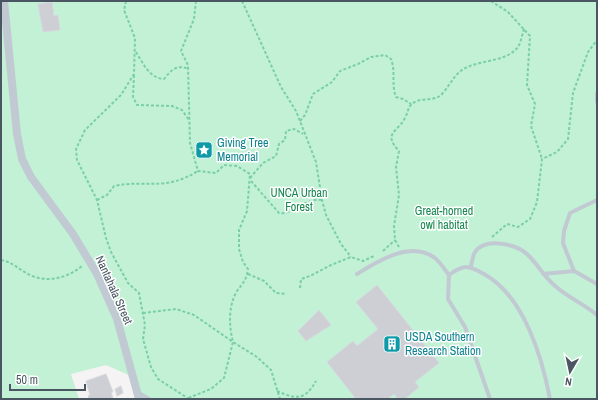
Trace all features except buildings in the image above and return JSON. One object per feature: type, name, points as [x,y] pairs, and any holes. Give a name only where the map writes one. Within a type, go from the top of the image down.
[{"type":"street","name":"Nantahala Street","points":[[4,1],[17,134],[22,159],[31,177],[73,234],[97,274],[117,319],[138,396]]},
{"type":"lane","points":[[597,93],[597,102]]},
{"type":"lane","points":[[574,271],[563,244],[564,231],[570,214],[597,200]]},
{"type":"lane","points":[[471,266],[475,252],[484,244],[512,246],[528,254],[543,274],[555,286],[597,315]]},
{"type":"lane","points":[[358,274],[402,251],[418,252],[435,258],[449,275],[448,299],[465,327],[490,399]]},
{"type":"lane","points":[[449,275],[458,268],[471,266],[488,276],[503,288],[515,304],[538,351],[550,399]]},
{"type":"lane","points":[[543,274],[574,271],[597,284]]},
{"type":"lane","points":[[138,396],[149,399]]},
{"type":"path","points":[[126,1],[124,10],[133,31],[135,51],[133,97],[137,105],[172,106],[182,110],[190,122]]},
{"type":"path","points":[[196,1],[194,20],[181,51],[188,69],[190,143],[198,171]]},
{"type":"path","points":[[242,1],[256,35],[281,87],[296,111],[316,162],[322,200],[332,228],[351,257],[363,261],[382,251],[396,240]]},
{"type":"path","points":[[484,244],[507,224],[518,227],[530,219],[537,202],[542,159],[531,126],[535,104],[527,85],[530,36],[508,12],[491,1]]},
{"type":"path","points":[[402,251],[396,240],[394,226],[399,195],[396,160],[398,151],[391,136],[393,130],[405,118],[411,104],[418,101],[435,98],[442,94],[460,71],[470,65],[483,64],[503,57],[517,47],[524,30]]},
{"type":"path","points":[[542,159],[557,152],[568,139],[573,93],[588,52],[597,40]]},
{"type":"path","points":[[135,51],[146,68],[156,78],[164,79],[172,69],[182,66],[188,69]]},
{"type":"path","points":[[300,122],[305,115],[313,94],[332,82],[342,69],[358,64],[371,57],[385,55],[392,59],[395,70],[393,87],[396,98],[402,98],[411,104]]},
{"type":"path","points":[[97,200],[107,195],[114,186],[124,184],[170,184],[183,180],[198,171],[216,173],[224,165],[237,166],[250,174],[247,211],[239,230],[239,249],[243,262],[248,269],[248,274],[247,279],[236,293],[231,310],[230,327],[233,342],[224,378],[211,389],[189,398],[168,387],[158,379],[146,354],[143,339],[145,325],[139,293],[128,283],[111,252],[97,200],[77,160],[76,149],[85,130],[121,95],[134,74]]},
{"type":"path","points":[[250,178],[263,163],[276,156],[279,144],[284,140],[286,131],[294,129],[304,134]]},
{"type":"path","points":[[250,181],[279,213],[286,214],[308,201],[315,199],[322,200]]},
{"type":"path","points":[[300,288],[301,279],[351,257]]},
{"type":"path","points":[[2,260],[15,264],[35,277],[60,278],[74,272],[88,260]]},
{"type":"path","points":[[248,274],[264,281],[276,294],[286,294]]},
{"type":"path","points":[[143,313],[176,309],[194,315],[257,357],[271,370],[280,399]]},
{"type":"path","points":[[277,391],[293,398],[303,397],[313,390],[316,381]]},
{"type":"green space","name":"UNCA Urban Forest","points":[[3,1],[597,1],[597,399],[139,399],[133,377],[106,365],[71,374],[79,399],[1,399],[1,9]]},
{"type":"place","name":"Giving Tree Memorial","points":[[204,150]]},
{"type":"place","name":"USDA Southern Research Station","points":[[392,344]]},
{"type":"park label","name":"Great-horned owl habitat","points":[[444,218]]}]
